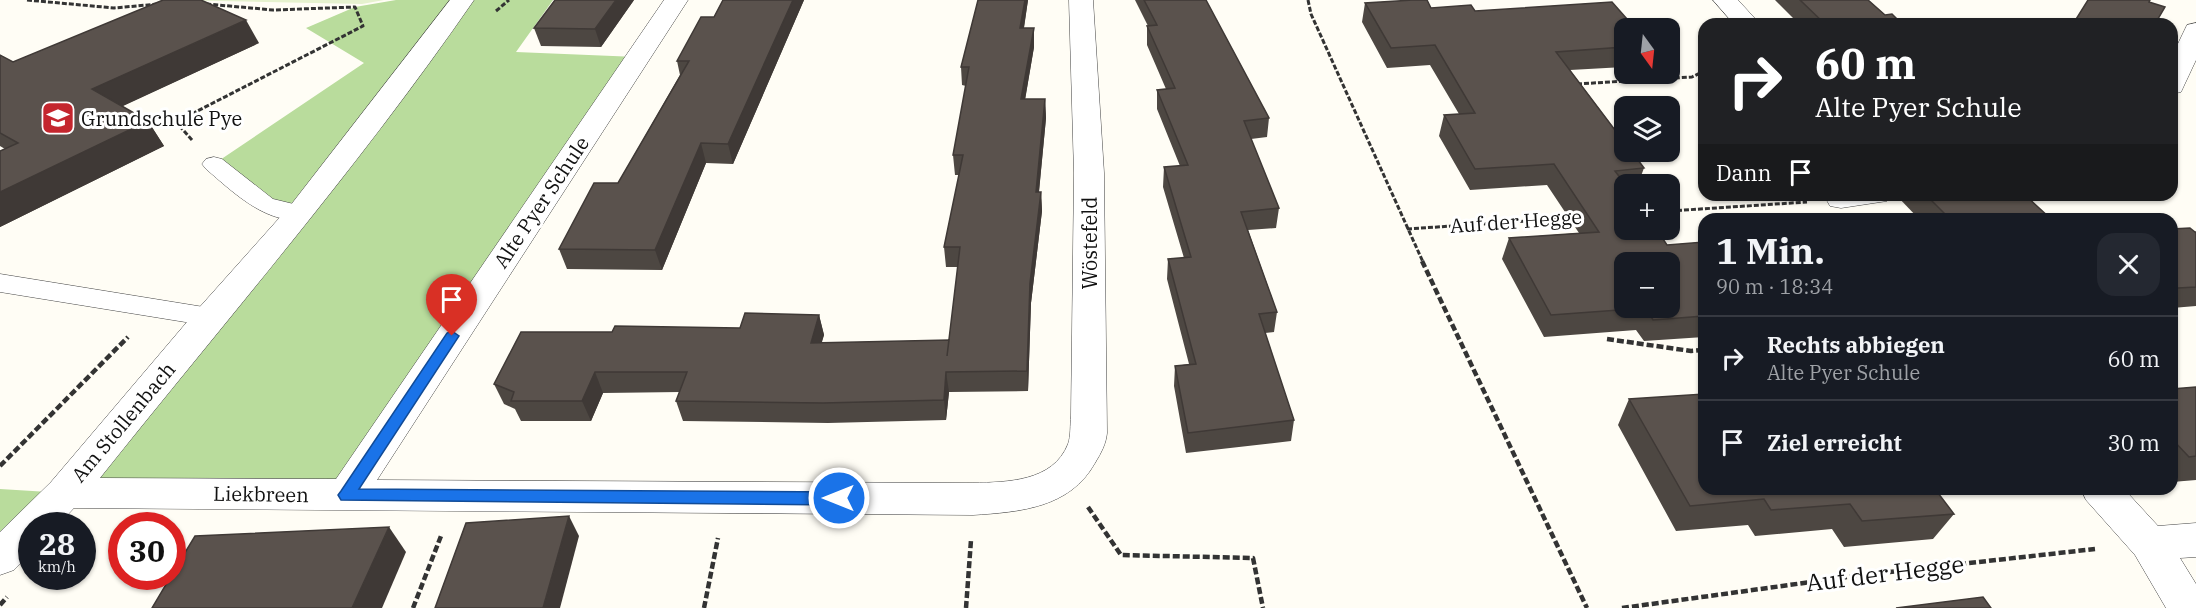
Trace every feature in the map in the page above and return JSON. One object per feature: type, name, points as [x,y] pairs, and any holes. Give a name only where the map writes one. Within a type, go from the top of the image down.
[{"type":"street","name":"Am Stollenbach","points":[[46,512],[65,493],[210,317],[301,213],[462,0]]},
{"type":"street","name":"Alte Pyer Schule","points":[[346,495],[676,0]]},
{"type":"street","name":"Wöstefeld","points":[[1064,479],[1086,447],[1089,416],[1089,173],[1081,0]]},
{"type":"street","points":[[1725,0],[1742,18]]},
{"type":"street","points":[[2178,72],[2196,30]]},
{"type":"street","name":"Liekbreen","points":[[65,493],[974,499],[1024,497],[1064,479]]},
{"type":"street","points":[[2105,495],[2149,543],[2188,608]]},
{"type":"street","name":"Am Stollenbach","points":[[0,558],[18,540]]},
{"type":"street","points":[[2149,543],[2196,540]]},
{"type":"lane","points":[[213,164],[265,206],[301,213]]},
{"type":"lane","points":[[0,283],[210,317]]},
{"type":"path","points":[[27,0],[114,8],[159,4]]},
{"type":"path","points":[[1308,0],[1311,14],[1407,229],[1587,608]]},
{"type":"path","points":[[176,122],[363,26],[355,7],[273,10],[204,4]]},
{"type":"path","points":[[1568,84],[1692,77],[1698,74]]},
{"type":"path","points":[[1680,211],[1845,204]]},
{"type":"path","name":"Auf der Hegge","points":[[1407,229],[1579,217]]},
{"type":"path","points":[[1607,339],[1698,350]]},
{"type":"path","points":[[1064,479],[1098,518],[1121,555],[1253,558],[1263,608]]},
{"type":"path","points":[[413,608],[458,496]]},
{"type":"path","points":[[704,608],[727,498]]},
{"type":"path","points":[[966,608],[974,499]]},
{"type":"path","name":"Auf der Hegge","points":[[1622,608],[1862,575],[2149,543]]},
{"type":"green space","points":[[167,0],[384,0],[362,4]]},
{"type":"green space","points":[[396,0],[553,0],[516,52],[637,57],[346,495],[65,493],[301,214],[265,205],[214,164],[364,63],[306,28],[355,7]]},
{"type":"green space","points":[[0,489],[65,493],[46,512],[18,512],[18,540],[0,558]]},
{"type":"building","points":[[163,0],[201,0],[246,20],[92,89],[148,121],[0,192],[0,151],[18,143],[0,133],[0,55],[13,62]]},
{"type":"building","points":[[555,0],[616,0],[595,29],[534,28]]},
{"type":"building","points":[[723,0],[793,0],[728,144],[701,143],[655,250],[559,249],[594,183],[618,183],[689,61],[677,61],[701,17],[714,17]]},
{"type":"building","points":[[978,0],[1025,0],[1020,28],[1034,28],[1021,99],[1045,99],[1036,192],[1041,192],[1030,283],[1027,371],[946,372],[944,400],[823,403],[676,401],[687,372],[595,372],[582,401],[511,401],[514,392],[494,384],[521,332],[612,332],[615,326],[740,328],[745,313],[819,315],[811,343],[949,340],[960,247],[944,247],[963,155],[953,155],[969,67],[961,67]]},
{"type":"building","points":[[1144,0],[1206,0],[1269,118],[1244,121],[1279,208],[1241,212],[1277,312],[1259,314],[1294,420],[1188,433],[1175,366],[1196,364],[1168,259],[1191,257],[1164,167],[1188,165],[1157,90],[1175,88],[1147,26],[1157,25]]},
{"type":"building","points":[[1427,0],[1431,8],[1471,5],[1475,11],[1612,2],[1626,18],[1614,18],[1614,48],[1556,52],[1614,129],[1614,162],[1640,162],[1644,168],[1615,171],[1617,174],[1614,174],[1614,240],[1664,240],[1667,245],[1698,242],[1698,316],[1680,318],[1680,252],[1614,252],[1614,310],[1551,315],[1509,238],[1599,232],[1554,164],[1475,169],[1444,115],[1475,113],[1435,45],[1391,48],[1365,3]]},
{"type":"building","points":[[1800,0],[1868,0],[1885,15],[1892,14],[1896,18],[1819,18]]},
{"type":"building","points":[[2088,0],[2150,0],[2149,2],[2165,7],[2159,18],[2077,18]]},
{"type":"building","points":[[1932,201],[2032,201],[2044,213],[1944,213]]},
{"type":"building","points":[[2190,228],[2196,232],[2196,287],[2178,288],[2178,229]]},
{"type":"building","points":[[1652,318],[1679,318],[1653,320]]},
{"type":"building","points":[[2196,387],[2196,456],[2189,457],[2178,445],[2178,388]]},
{"type":"building","points":[[1698,394],[1698,495],[1940,495],[1954,514],[1862,521],[1850,504],[1771,510],[1764,499],[1690,506],[1629,399]]},
{"type":"building","points":[[569,516],[543,608],[435,608],[466,523]]},
{"type":"building","points":[[389,527],[352,608],[152,608],[163,590],[186,590],[186,551],[195,536]]},
{"type":"building","points":[[1983,597],[1991,608],[1896,608]]},
{"type":"place","name":"Grundschule Pye","points":[[58,118]]},
{"type":"route","points":[[452,336],[346,495],[839,498]]}]
